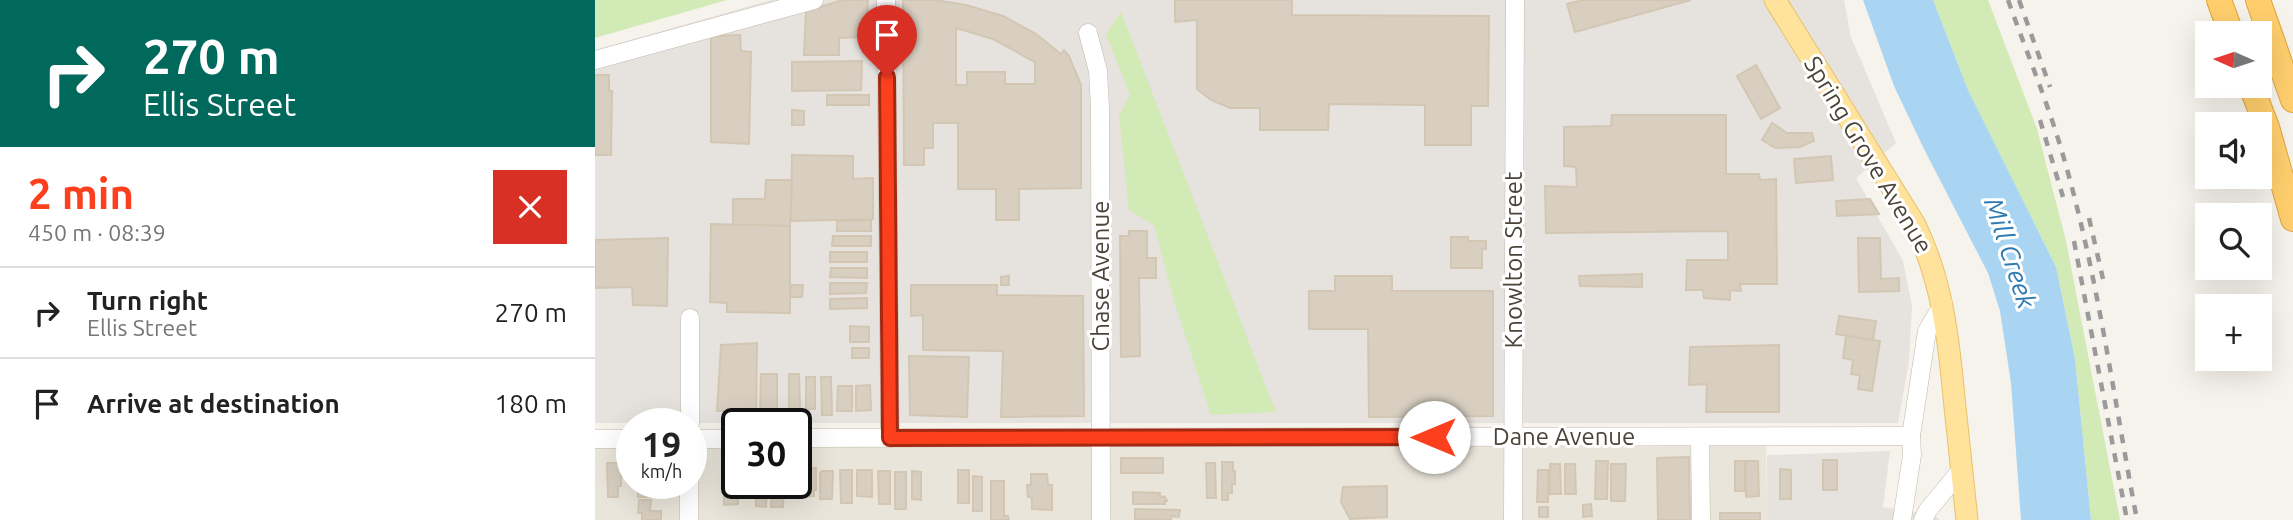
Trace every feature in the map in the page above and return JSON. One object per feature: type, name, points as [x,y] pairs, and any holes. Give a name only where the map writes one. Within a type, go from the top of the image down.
[{"type":"highway","points":[[2219,0],[2227,21]]},
{"type":"highway","points":[[2258,0],[2293,100]]},
{"type":"highway","points":[[2256,98],[2267,127],[2293,219]]},
{"type":"main road","name":"Spring Grove Avenue","points":[[1775,0],[1914,223],[1930,256],[1943,304],[1967,520]]},
{"type":"street","points":[[595,60],[814,0]]},
{"type":"street","points":[[886,0],[890,438]]},
{"type":"street","name":"Knowlton Street","points":[[1513,520],[1515,0]]},
{"type":"street","name":"Chase Avenue","points":[[1088,33],[1098,71],[1100,108],[1101,520]]},
{"type":"street","points":[[1902,520],[1927,331],[1943,304]]},
{"type":"street","points":[[690,318],[690,408]]},
{"type":"street","name":"Dane Avenue","points":[[812,438],[1911,436]]},
{"type":"street","points":[[1700,437],[1701,520]]},
{"type":"street","points":[[595,439],[616,439]]},
{"type":"street","points":[[1923,520],[1928,510],[1962,470]]},
{"type":"street","points":[[689,499],[689,520]]},
{"type":"shaded area","points":[[771,0],[1844,0],[1851,37],[1896,143],[1856,178],[1903,261],[1912,306],[1909,361],[1898,423],[812,423],[812,408],[721,408],[721,423],[707,423],[707,408],[616,408],[616,423],[595,423],[595,50]]},
{"type":"shaded area","points":[[1766,437],[1767,520],[595,520],[595,439],[616,439],[616,499],[707,499],[707,439],[721,439],[721,499],[812,499],[812,438]]},
{"type":"shaded area","points":[[1890,451],[1883,507],[1934,515],[1940,520],[1767,520],[1767,455]]},
{"type":"green space","points":[[595,0],[727,0],[595,38]]},
{"type":"green space","points":[[1933,0],[1988,0],[2037,129],[2066,241],[2120,520],[2091,520],[2075,359],[2056,267],[1968,90]]},
{"type":"green space","points":[[1121,12],[1276,412],[1211,415],[1174,301],[1154,225],[1129,210],[1119,116],[1130,95],[1106,34]]},
{"type":"water","name":"Mill Creek","points":[[1863,0],[1933,0],[1968,90],[2056,267],[2075,359],[2091,520],[2021,520],[2011,383],[2000,311],[1988,273],[1894,86]]},
{"type":"building","points":[[843,0],[868,0],[866,37],[839,38],[839,55],[804,55],[806,11]]},
{"type":"building","points":[[903,0],[935,0],[966,5],[1003,16],[1036,34],[1061,54],[1064,50],[1069,56],[1081,85],[1081,188],[1019,189],[1019,220],[996,220],[996,189],[958,189],[958,123],[933,123],[933,148],[924,148],[924,165],[904,165]],"holes":[[[956,28],[993,39],[1035,62],[1035,84],[1005,84],[1005,72],[967,72],[967,85],[956,85]]]},
{"type":"building","points":[[1175,0],[1292,0],[1292,15],[1489,16],[1488,106],[1471,106],[1471,145],[1425,145],[1425,105],[1329,104],[1328,130],[1260,130],[1260,108],[1230,108],[1211,100],[1197,89],[1197,20],[1175,22]]},
{"type":"building","points":[[1583,0],[1691,0],[1575,32],[1567,4]]},
{"type":"building","points":[[740,35],[741,51],[751,52],[749,144],[711,142],[711,36]]},
{"type":"building","points":[[862,61],[861,90],[792,91],[792,62]]},
{"type":"building","points":[[1756,65],[1780,108],[1761,119],[1737,76]]},
{"type":"building","points":[[595,75],[609,75],[609,91],[612,91],[611,155],[595,155]]},
{"type":"building","points":[[827,95],[869,95],[869,105],[827,105]]},
{"type":"building","points":[[792,110],[804,111],[804,125],[792,125]]},
{"type":"building","points":[[1612,115],[1726,115],[1726,174],[1759,174],[1760,180],[1776,179],[1777,284],[1740,284],[1741,291],[1730,290],[1730,300],[1704,298],[1703,290],[1686,290],[1687,260],[1728,260],[1728,231],[1546,233],[1545,186],[1577,187],[1576,167],[1564,166],[1564,127],[1611,126]]},
{"type":"building","points":[[1772,123],[1787,133],[1812,133],[1814,141],[1800,147],[1775,148],[1762,140]]},
{"type":"building","points":[[792,155],[853,156],[853,179],[873,178],[873,219],[791,221]]},
{"type":"building","points":[[1831,156],[1833,180],[1796,183],[1794,159]]},
{"type":"building","points":[[766,180],[792,180],[790,226],[733,225],[733,199],[765,199]]},
{"type":"building","points":[[1870,199],[1879,214],[1837,216],[1836,201]]},
{"type":"building","points":[[871,220],[871,231],[837,231],[837,221]]},
{"type":"building","points":[[711,224],[790,226],[790,313],[727,312],[727,303],[710,302]]},
{"type":"building","points":[[1129,231],[1147,231],[1147,258],[1156,258],[1156,278],[1139,278],[1140,356],[1121,357],[1120,236],[1129,236]]},
{"type":"building","points":[[833,236],[871,236],[871,246],[832,246]]},
{"type":"building","points":[[1451,237],[1486,241],[1486,249],[1482,249],[1482,268],[1451,268]]},
{"type":"building","points":[[668,238],[667,306],[633,305],[632,287],[595,288],[595,240]]},
{"type":"building","points":[[1858,238],[1880,238],[1881,279],[1899,278],[1899,291],[1859,292]]},
{"type":"building","points":[[830,252],[867,252],[867,262],[830,262]]},
{"type":"building","points":[[831,268],[867,268],[867,278],[830,277]]},
{"type":"building","points":[[1642,274],[1642,287],[1580,286],[1579,276]]},
{"type":"building","points":[[1009,276],[1009,285],[1001,285],[1001,277]]},
{"type":"building","points":[[1335,276],[1392,276],[1392,291],[1493,291],[1493,416],[1369,417],[1368,329],[1309,329],[1309,291],[1335,291]]},
{"type":"building","points":[[830,283],[867,283],[866,293],[830,294]]},
{"type":"building","points":[[791,285],[803,285],[802,297],[790,297]]},
{"type":"building","points":[[911,285],[997,285],[997,295],[1083,296],[1084,416],[1001,417],[1003,351],[923,350],[923,315],[911,316]]},
{"type":"building","points":[[867,298],[867,308],[830,309],[830,299]]},
{"type":"building","points":[[1839,316],[1876,321],[1873,340],[1836,334]]},
{"type":"building","points":[[850,326],[869,327],[869,342],[850,342]]},
{"type":"building","points":[[1846,336],[1880,341],[1872,391],[1858,389],[1860,375],[1851,374],[1853,360],[1843,358]]},
{"type":"building","points":[[757,343],[756,408],[721,408],[721,411],[717,411],[721,345]]},
{"type":"building","points":[[1779,345],[1779,412],[1706,412],[1707,384],[1689,385],[1690,347]]},
{"type":"building","points":[[852,348],[869,348],[869,358],[852,358]]},
{"type":"building","points":[[909,356],[969,357],[967,417],[910,415]]},
{"type":"building","points":[[761,374],[777,374],[777,408],[760,408]]},
{"type":"building","points":[[789,374],[799,374],[800,408],[789,408]]},
{"type":"building","points":[[806,377],[815,377],[815,409],[806,408]]},
{"type":"building","points":[[821,377],[831,377],[832,415],[822,415]]},
{"type":"building","points":[[870,385],[871,410],[856,411],[856,386]]},
{"type":"building","points":[[838,386],[852,386],[852,411],[837,411]]},
{"type":"building","points":[[1689,457],[1690,520],[1658,520],[1657,458]]},
{"type":"building","points":[[1121,458],[1163,458],[1163,473],[1121,473]]},
{"type":"building","points":[[1823,460],[1837,460],[1837,490],[1823,490]]},
{"type":"building","points":[[1596,461],[1608,461],[1607,499],[1595,499]]},
{"type":"building","points":[[1735,461],[1745,461],[1745,491],[1735,491]]},
{"type":"building","points":[[1746,461],[1758,461],[1759,496],[1746,497]]},
{"type":"building","points":[[1222,462],[1233,462],[1235,471],[1235,484],[1232,484],[1232,493],[1228,493],[1228,500],[1222,500]]},
{"type":"building","points":[[607,463],[616,463],[616,497],[608,497]]},
{"type":"building","points":[[1206,463],[1215,463],[1216,498],[1207,498]]},
{"type":"building","points":[[1550,464],[1560,464],[1561,494],[1550,494]]},
{"type":"building","points":[[1565,464],[1575,464],[1576,494],[1565,494]]},
{"type":"building","points":[[1611,464],[1626,464],[1625,501],[1611,501]]},
{"type":"building","points":[[812,468],[816,468],[816,490],[814,496]]},
{"type":"building","points":[[1780,469],[1791,470],[1791,499],[1780,499]]},
{"type":"building","points":[[840,470],[852,470],[852,503],[841,503]]},
{"type":"building","points":[[857,470],[872,470],[872,497],[857,496]]},
{"type":"building","points":[[958,470],[969,470],[969,503],[958,503]]},
{"type":"building","points":[[1538,470],[1548,470],[1548,502],[1537,502]]},
{"type":"building","points":[[822,471],[833,471],[832,499],[820,499]]},
{"type":"building","points":[[878,471],[890,471],[890,504],[879,504]]},
{"type":"building","points":[[912,471],[921,472],[921,500],[912,499]]},
{"type":"building","points":[[895,472],[906,472],[906,509],[895,509]]},
{"type":"building","points":[[1031,474],[1047,474],[1048,485],[1052,485],[1052,510],[1032,509],[1032,498],[1028,497],[1027,485],[1031,485]]},
{"type":"building","points":[[973,476],[982,477],[982,511],[973,511]]},
{"type":"building","points":[[991,481],[1004,481],[1004,516],[1008,516],[1009,520],[991,520]]},
{"type":"building","points":[[1387,486],[1387,517],[1350,519],[1341,502],[1343,487]]},
{"type":"building","points":[[1133,492],[1160,493],[1159,496],[1165,497],[1167,501],[1165,504],[1133,504]]},
{"type":"building","points":[[724,499],[738,499],[738,504],[724,505]]},
{"type":"building","points":[[756,499],[766,499],[766,507],[756,506]]},
{"type":"building","points":[[771,499],[783,499],[783,507],[771,507]]},
{"type":"building","points":[[639,500],[651,500],[650,511],[661,511],[661,520],[642,520],[642,513],[638,513]]},
{"type":"building","points":[[1591,504],[1592,516],[1583,517],[1583,505]]},
{"type":"building","points":[[1539,507],[1548,507],[1548,517],[1539,517]]},
{"type":"building","points":[[1135,509],[1180,510],[1179,517],[1171,516],[1171,520],[1135,519]]},
{"type":"building","points":[[1720,513],[1760,513],[1760,520],[1720,520]]},
{"type":"railway","points":[[2008,0],[2054,127],[2073,191],[2094,285],[2137,520]]},
{"type":"railway","points":[[2019,0],[2050,87]]},
{"type":"railway","points":[[2040,120],[2063,197]]},
{"type":"railway","points":[[2089,218],[2103,279]]},
{"type":"railway","points":[[2074,241],[2127,520]]},
{"type":"route","points":[[887,77],[890,438],[1434,437]]}]
